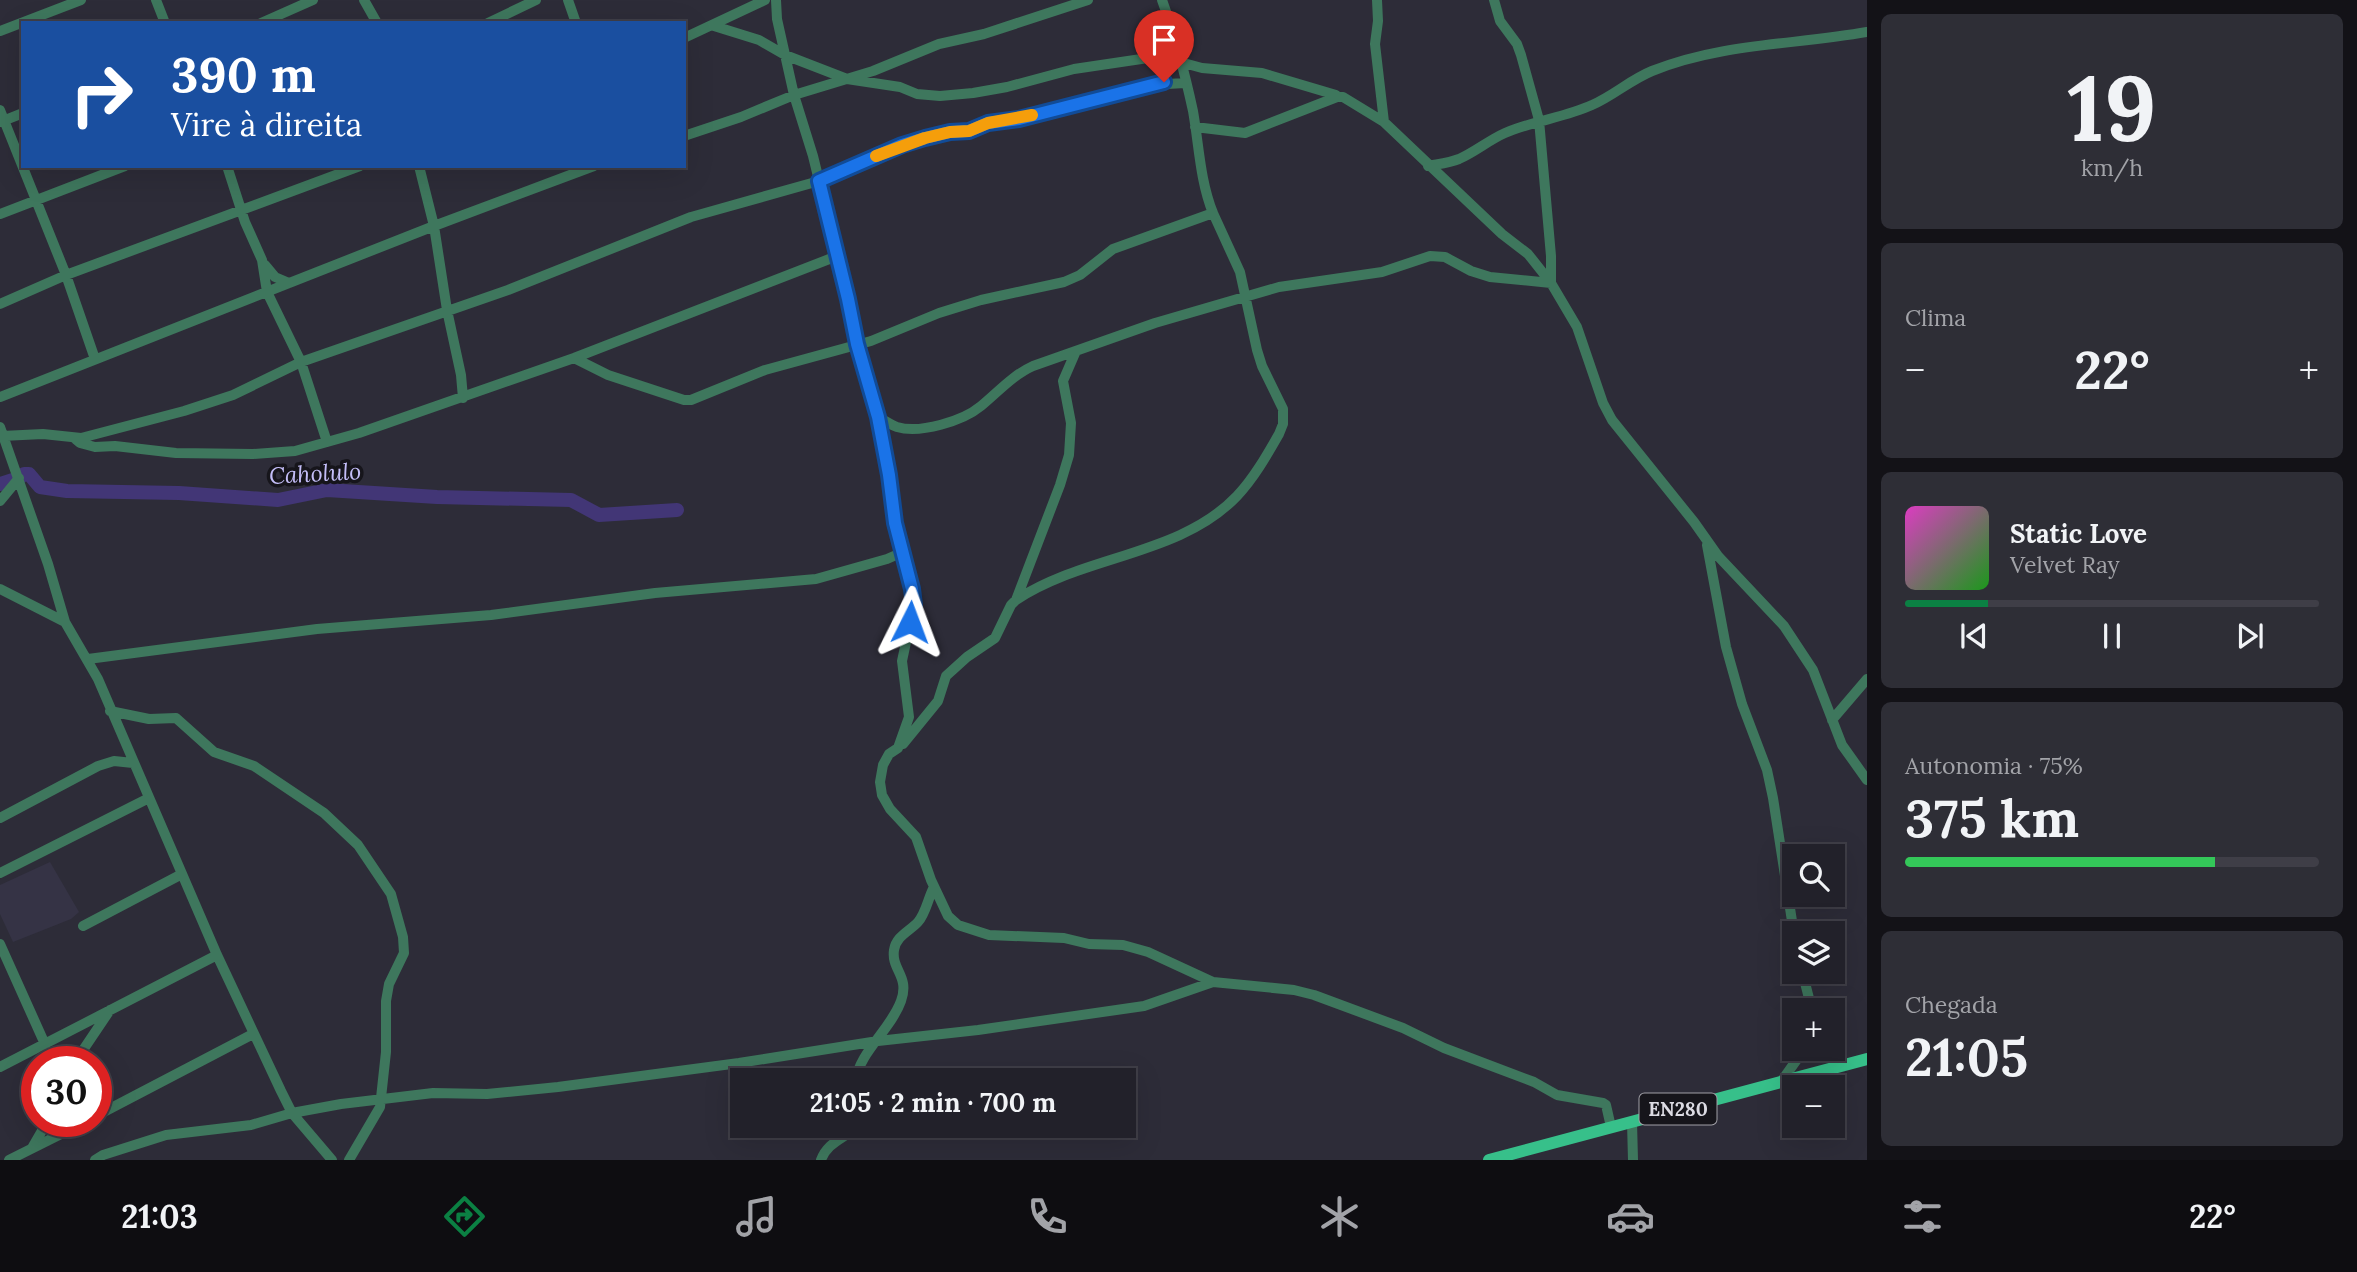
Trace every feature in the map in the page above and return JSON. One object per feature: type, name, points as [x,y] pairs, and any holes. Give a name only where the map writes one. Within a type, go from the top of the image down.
[{"type":"main road","name":"EN280","points":[[1489,1160],[1867,1060]]},
{"type":"street","points":[[26,21],[81,0]]},
{"type":"street","points":[[156,0],[164,21]]},
{"type":"street","points":[[266,21],[313,0]]},
{"type":"street","points":[[364,0],[376,21]]},
{"type":"street","points":[[492,21],[536,0]]},
{"type":"street","points":[[568,0],[575,21]]},
{"type":"street","points":[[686,37],[715,26],[765,0]]},
{"type":"street","points":[[776,0],[794,95],[819,181],[857,344],[878,417],[895,523],[914,605],[902,661],[909,717],[898,748]]},
{"type":"street","points":[[686,134],[741,117],[794,95],[847,79],[939,44],[984,34],[1088,0]]},
{"type":"street","points":[[1163,0],[1181,62],[1209,203],[1235,257],[1257,350],[1284,416],[1279,434],[1239,495],[1209,519],[1178,535],[1105,562],[1057,576],[1016,600],[995,638],[953,668],[946,676],[938,701],[932,710],[904,744],[890,754],[883,765],[880,782],[882,795],[890,809],[916,837],[934,887],[948,916],[958,925],[989,935],[1064,938],[1089,944],[1122,945],[1148,952],[1213,982],[1294,990],[1338,1003],[1534,1083],[1557,1095],[1603,1103],[1606,1105],[1611,1127]]},
{"type":"street","points":[[1377,0],[1375,44],[1384,122]]},
{"type":"street","points":[[1494,0],[1500,21],[1517,44],[1539,120],[1551,283]]},
{"type":"street","points":[[0,31],[21,23]]},
{"type":"street","points":[[715,26],[758,40],[785,55],[847,79],[900,87],[917,94],[940,96],[1007,87],[1074,69],[1148,58],[1202,68],[1262,73],[1343,97],[1384,122],[1502,234],[1528,254],[1551,283],[1577,327],[1603,403],[1612,420],[1726,566],[1784,626],[1813,670],[1842,745],[1867,780]]},
{"type":"street","points":[[1428,166],[1460,159],[1505,133],[1539,120],[1590,106],[1623,85],[1678,62],[1718,51],[1867,32]]},
{"type":"street","points":[[332,1160],[292,1113],[217,955],[88,659],[65,622],[19,478],[8,456],[1,431],[74,438],[116,430],[233,396],[301,362],[508,290],[691,217],[819,181],[902,145],[950,132],[969,131],[988,123],[1019,119],[1150,85],[1164,82],[1185,83]]},
{"type":"street","points":[[1195,127],[1245,133],[1328,99],[1343,97]]},
{"type":"street","points":[[21,113],[1,117],[21,164]]},
{"type":"street","points":[[23,168],[66,275],[95,359]]},
{"type":"street","points":[[0,214],[120,168]]},
{"type":"street","points":[[227,168],[240,209],[262,260],[275,277],[289,284]]},
{"type":"street","points":[[0,304],[66,275],[354,168]]},
{"type":"street","points":[[420,168],[434,226],[463,398]]},
{"type":"street","points":[[0,397],[589,168]]},
{"type":"street","points":[[574,358],[608,375],[684,400],[699,397],[765,370],[871,341],[939,313],[1074,278],[1113,249],[1213,213]]},
{"type":"street","points":[[74,438],[80,443],[95,447],[115,446],[176,453],[288,453],[463,398],[837,256]]},
{"type":"street","points":[[878,417],[897,427],[907,428],[947,423],[978,409],[1022,371],[1246,296],[1294,283],[1382,272],[1430,256],[1445,257],[1471,271],[1490,277],[1551,283]]},
{"type":"street","points":[[262,260],[267,292],[301,362],[327,442]]},
{"type":"street","points":[[1016,600],[1069,455],[1071,422],[1063,381],[1076,351]]},
{"type":"street","points":[[0,501],[19,478]]},
{"type":"street","points":[[1707,541],[1726,647],[1742,704],[1767,769],[1792,921]]},
{"type":"street","points":[[88,659],[317,629],[491,615],[655,593],[817,579],[903,552]]},
{"type":"street","points":[[0,589],[65,622]]},
{"type":"street","points":[[1832,720],[1867,679]]},
{"type":"street","points":[[110,711],[149,719],[180,719],[214,752],[254,766],[324,813],[358,845],[391,894],[400,921],[404,953],[389,984],[386,1000],[386,1045],[381,1099],[378,1114],[364,1131],[349,1160]]},
{"type":"street","points":[[0,818],[98,766],[114,761],[133,763]]},
{"type":"street","points":[[0,873],[149,798]]},
{"type":"street","points":[[83,926],[182,874]]},
{"type":"street","points":[[859,1068],[894,1017],[905,989],[905,982],[893,957],[895,944],[918,922],[934,887]]},
{"type":"street","points":[[0,944],[4,965],[44,1044]]},
{"type":"street","points":[[0,1067],[217,955]]},
{"type":"street","points":[[101,1158],[166,1135],[251,1125],[292,1113],[433,1093],[487,1094],[558,1087],[878,1041],[978,1030],[1144,1006],[1213,982]]},
{"type":"street","points":[[86,1046],[110,1009]]},
{"type":"street","points":[[112,1108],[253,1034]]},
{"type":"street","points":[[1781,1082],[1796,1061]]},
{"type":"street","points":[[1632,1122],[1633,1160]]},
{"type":"street","points":[[32,1148],[38,1137]]},
{"type":"street","points":[[9,1160],[54,1137]]},
{"type":"street","points":[[821,1160],[827,1147],[842,1138]]},
{"type":"shaded area","points":[[50,862],[79,912],[71,919],[13,942],[0,914],[0,885]]},
{"type":"waterway","name":"Caholulo","points":[[0,484],[29,474],[40,487],[67,491],[179,493],[278,500],[327,490],[437,497],[571,500],[599,515],[677,510]]},
{"type":"slow traffic","points":[[876,156],[925,138],[969,131],[988,123],[1032,115]]},
{"type":"route","points":[[910,622],[914,605],[912,589],[895,523],[878,417],[857,344],[819,181],[902,145],[925,138],[969,131],[988,123],[1019,119],[1164,82]]}]
